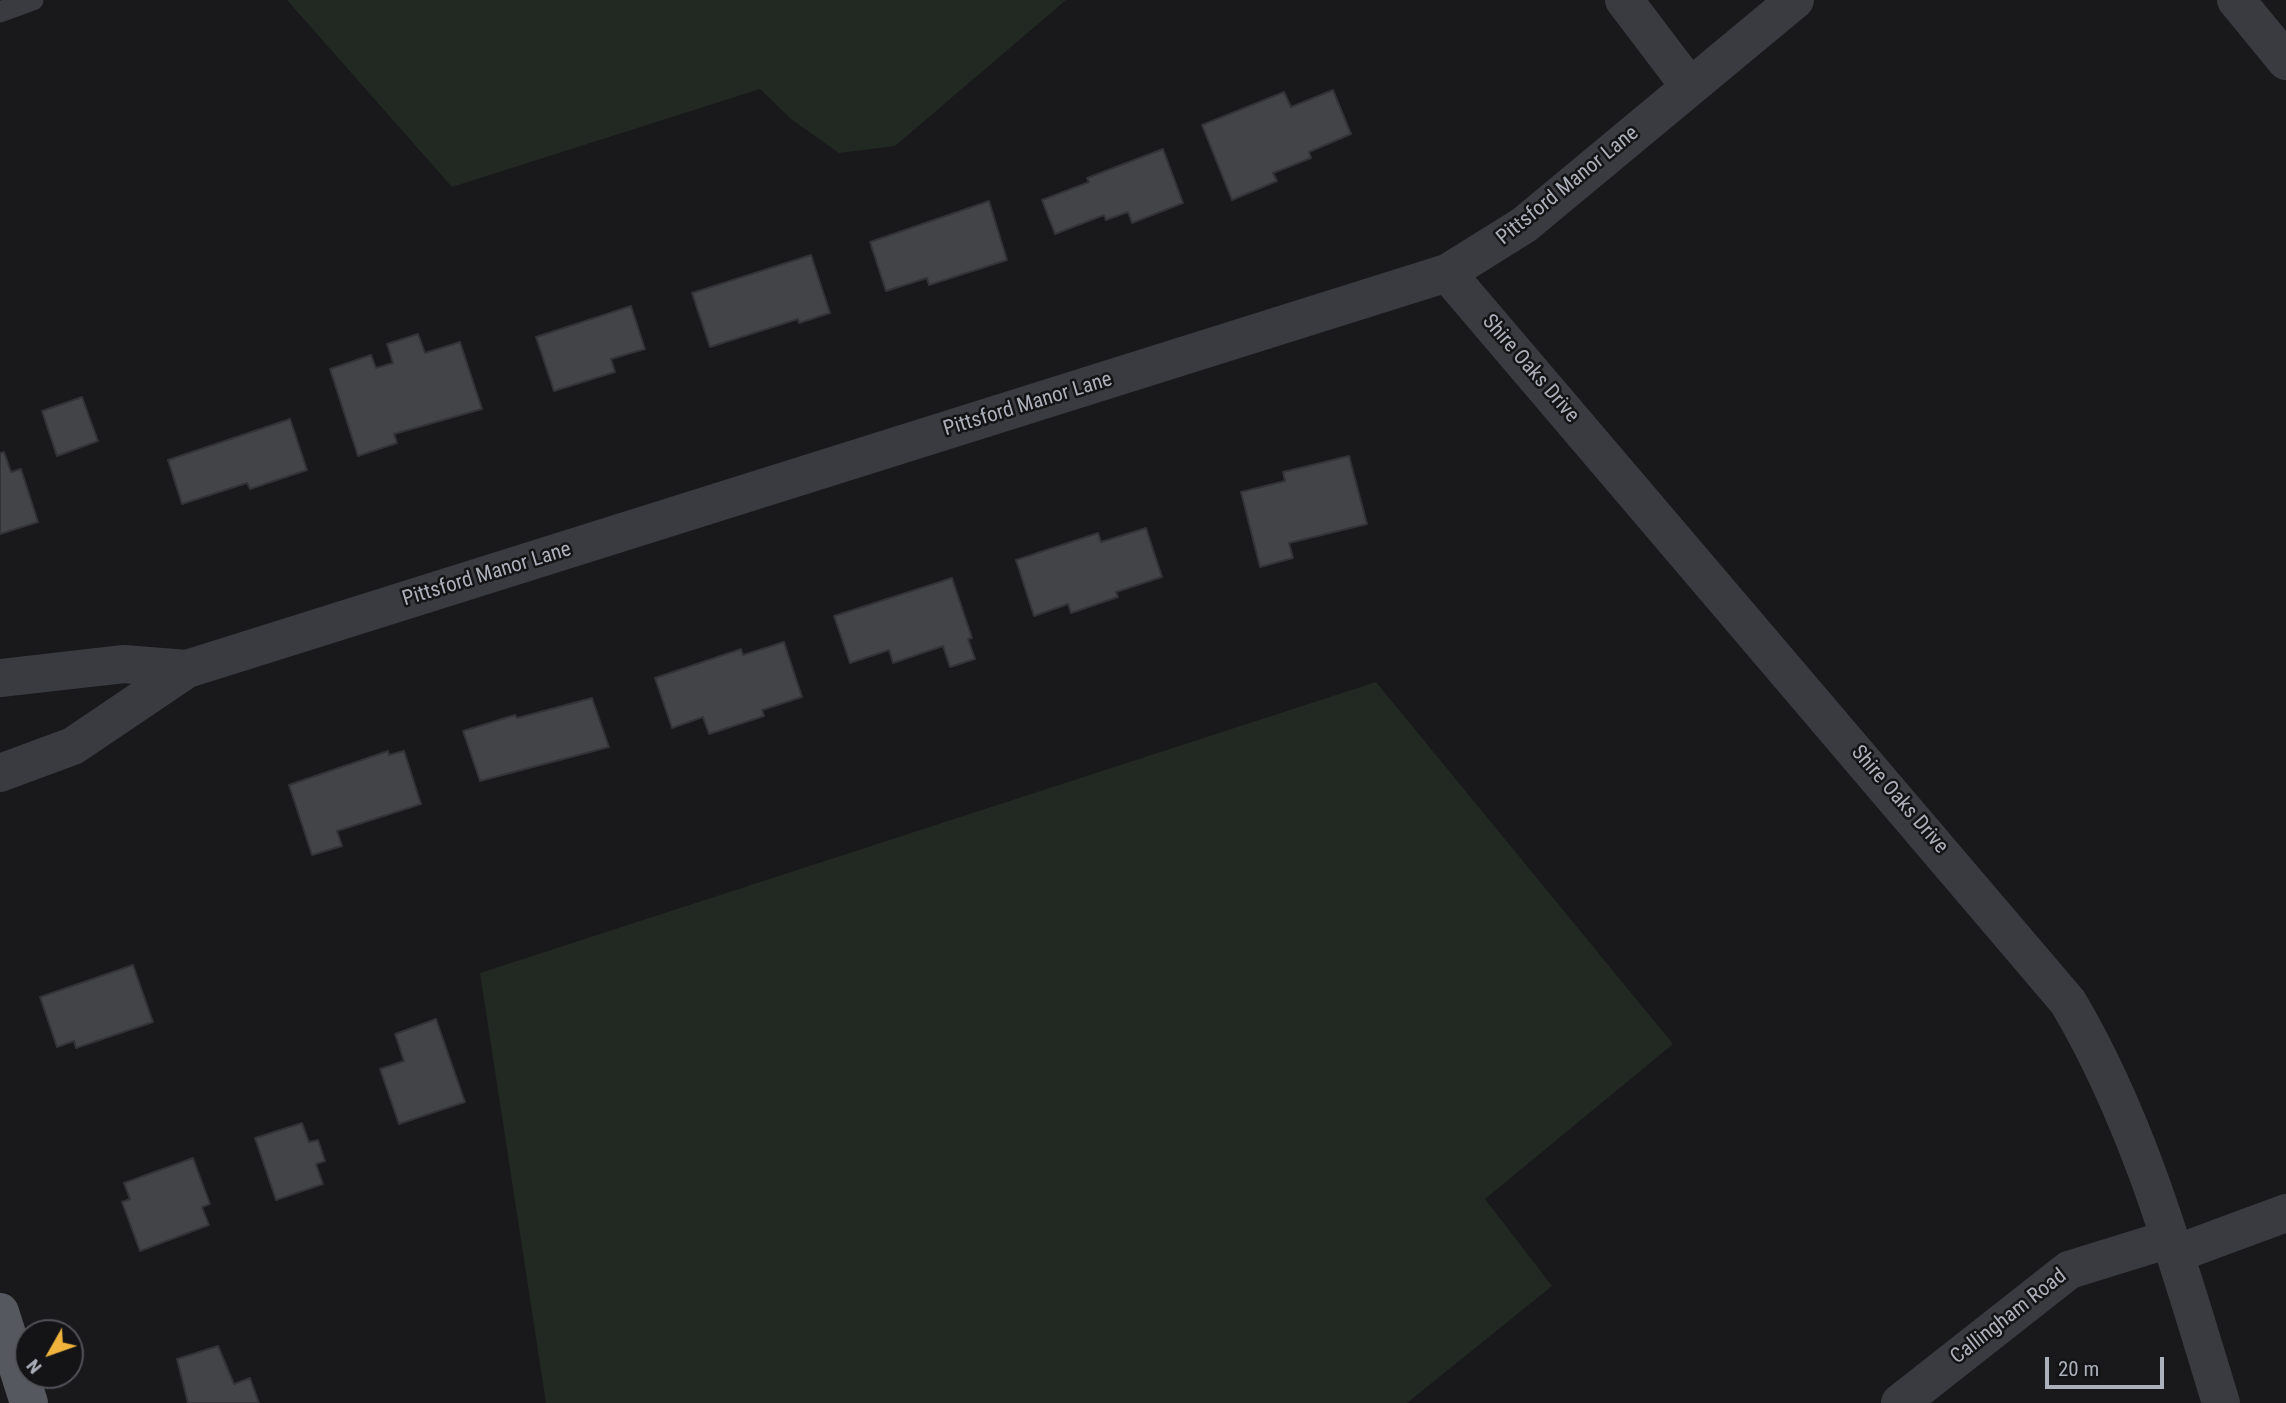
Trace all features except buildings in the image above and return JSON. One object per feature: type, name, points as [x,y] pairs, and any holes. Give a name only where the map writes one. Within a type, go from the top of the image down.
[{"type":"main road","points":[[0,1312],[29,1403]]},
{"type":"street","points":[[1624,0],[1690,87]]},
{"type":"street","name":"Pittsford Manor Lane","points":[[0,773],[73,746],[187,669],[1447,273],[1524,225],[1795,0]]},
{"type":"street","points":[[2236,0],[2286,61]]},
{"type":"street","name":"Shire Oaks Drive","points":[[1447,273],[2068,1002],[2114,1088],[2172,1246],[2221,1403]]},
{"type":"street","name":"Pittsford Manor Lane","points":[[0,678],[124,664],[187,669]]},
{"type":"street","name":"Callingham Road","points":[[1900,1403],[2069,1270],[2172,1246],[2286,1213]]},
{"type":"lane","points":[[0,12],[33,0]]},
{"type":"shaded area","points":[[287,0],[1066,0],[895,146],[839,153],[791,119],[760,89],[452,187]]},
{"type":"shaded area","points":[[1376,682],[1673,1044],[1485,1199],[1552,1286],[1407,1403],[546,1403],[480,973]]}]
